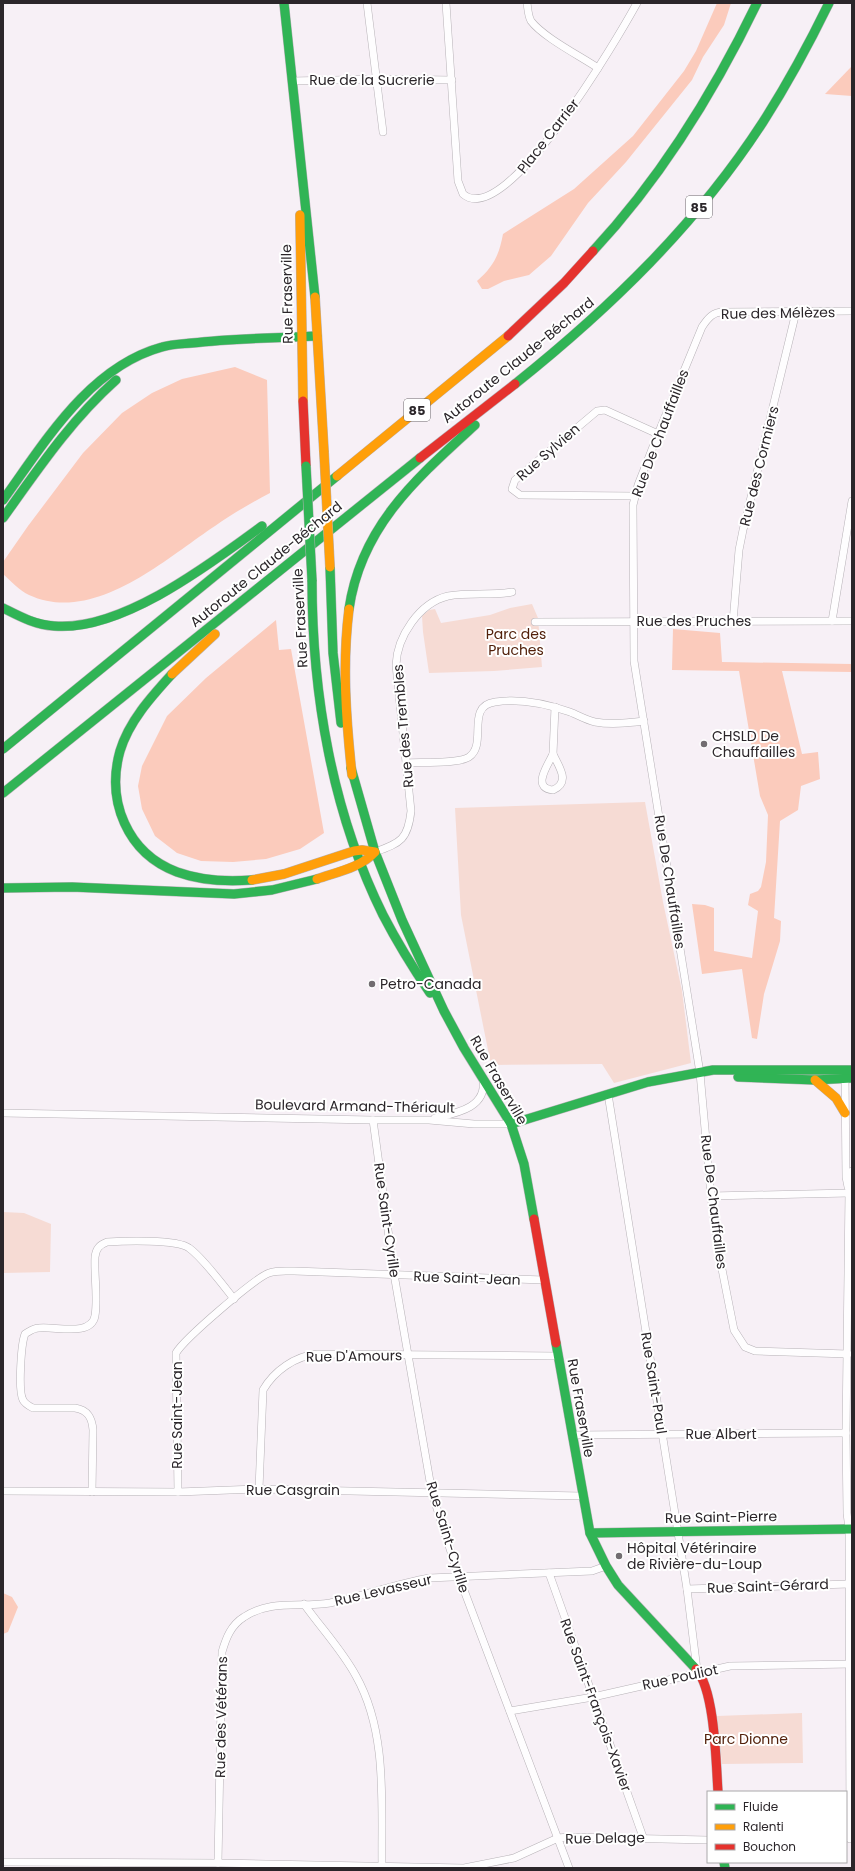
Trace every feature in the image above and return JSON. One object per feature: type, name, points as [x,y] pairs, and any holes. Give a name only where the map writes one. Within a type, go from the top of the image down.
[{"type":"main road","name":"Rue Fraserville","points":[[284,3],[301,172],[315,289],[335,680],[342,731],[352,775],[375,852],[402,920],[444,1011],[464,1048],[483,1076],[511,1124],[524,1164],[557,1356],[573,1435],[582,1496],[590,1533],[606,1566],[618,1585],[698,1672],[705,1689],[710,1714],[718,1791]]},
{"type":"main road","name":"Autoroute Claude-Béchard","points":[[3,749],[528,318],[603,241],[647,186],[694,120],[730,58],[757,3]]},
{"type":"main road","name":"Autoroute Claude-Béchard","points":[[3,793],[525,375],[619,294],[691,217],[743,151],[793,72],[829,3]]},
{"type":"main road","name":"Rue Fraserville","points":[[301,172],[301,336],[306,466],[312,580],[313,640],[322,713],[336,782],[362,864],[385,916],[408,959],[444,1011]]},
{"type":"main road","points":[[352,775],[344,691],[345,643],[355,578],[363,556],[375,532],[394,505],[428,468],[483,418],[566,348],[619,294]]},
{"type":"main road","points":[[3,500],[62,421],[93,386],[114,370],[142,354],[162,346],[224,339],[317,336]]},
{"type":"main road","points":[[3,518],[72,425],[105,389],[137,366],[184,344]]},
{"type":"main road","points":[[3,608],[26,620],[38,624],[60,627],[82,626],[125,612],[155,598],[198,570],[258,529],[386,435]]},
{"type":"main road","points":[[375,852],[357,850],[305,868],[260,879],[218,881],[185,875],[157,862],[134,840],[122,819],[118,805],[115,783],[118,758],[126,738],[148,702],[168,678],[205,643],[377,492]]},
{"type":"main road","points":[[3,888],[47,886],[234,894],[262,893],[303,884],[362,864],[375,852]]},
{"type":"main road","name":"Boulevard Armand-Thériault","points":[[511,1124],[608,1094],[670,1077],[713,1070],[848,1074]]},
{"type":"main road","name":"Boulevard Armand-Thériault","points":[[700,1073],[712,1076],[815,1080],[848,1074]]},
{"type":"main road","points":[[815,1080],[836,1098],[845,1113]]},
{"type":"main road","name":"Rue Saint-Pierre","points":[[590,1533],[851,1529]]},
{"type":"street","points":[[367,3],[378,79],[383,132]]},
{"type":"street","name":"Place Carrier","points":[[446,3],[460,187],[466,196],[480,198],[505,186],[532,161],[570,110],[598,68],[637,3]]},
{"type":"street","points":[[527,3],[528,14],[531,21],[542,32],[598,68]]},
{"type":"street","name":"Rue de la Sucrerie","points":[[292,81],[378,79],[452,80]]},
{"type":"street","name":"Rue des Mélèzes","points":[[706,321],[716,312],[852,312]]},
{"type":"street","name":"Rue des Cormiers","points":[[733,622],[739,550],[743,530],[796,312]]},
{"type":"street","name":"Rue De Chauffailles","points":[[706,321],[658,434],[635,496],[634,661],[700,1073],[711,1196],[718,1249],[734,1330],[746,1347],[755,1351],[848,1354]]},
{"type":"street","name":"Rue Sylvien","points":[[635,496],[520,495],[512,489],[515,480],[597,411],[605,410],[658,434]]},
{"type":"street","points":[[832,621],[852,501]]},
{"type":"street","name":"Rue des Trembles","points":[[375,852],[400,841],[408,831],[411,811],[396,665],[396,655],[403,635],[417,616],[447,596],[501,594],[512,592]]},
{"type":"street","name":"Rue des Pruches","points":[[536,622],[852,621]]},
{"type":"street","points":[[406,763],[456,761],[469,758],[477,745],[477,726],[480,712],[486,705],[493,702],[516,702],[554,707],[596,722],[627,724],[644,721]]},
{"type":"street","points":[[553,754],[563,773],[563,777],[561,785],[557,788],[548,790],[541,784],[541,779],[553,754],[554,707]]},
{"type":"street","points":[[848,1074],[845,1113],[846,1177],[849,1193]]},
{"type":"street","points":[[429,1120],[462,1111],[476,1103],[481,1096],[484,1086],[483,1076]]},
{"type":"street","name":"Rue Saint-Paul","points":[[608,1094],[687,1589],[698,1672]]},
{"type":"street","name":"Boulevard Armand-Thériault","points":[[3,1113],[429,1120],[474,1124],[511,1124]]},
{"type":"street","name":"Rue Saint-Cyrille","points":[[373,1120],[394,1274],[432,1493],[459,1577],[569,1868]]},
{"type":"street","points":[[849,1839],[851,1664],[849,1584],[851,1529],[847,1513],[846,1433],[849,1193],[852,1171]]},
{"type":"street","points":[[711,1196],[849,1193]]},
{"type":"street","points":[[92,1492],[92,1421],[88,1414],[82,1409],[33,1408],[23,1399],[21,1392],[22,1348],[25,1334],[32,1329],[39,1328],[84,1329],[92,1323],[95,1308],[96,1250],[101,1244],[107,1242],[165,1242],[184,1245],[195,1252],[234,1299]]},
{"type":"street","name":"Rue Saint-Jean","points":[[178,1492],[176,1353],[183,1344],[234,1299],[262,1277],[280,1271],[394,1274],[416,1277],[544,1280]]},
{"type":"street","name":"Rue D'Amours","points":[[259,1489],[263,1390],[266,1384],[286,1366],[306,1355],[557,1356]]},
{"type":"street","name":"Rue Albert","points":[[573,1435],[846,1433]]},
{"type":"street","name":"Rue Casgrain","points":[[3,1491],[178,1492],[259,1489],[582,1496]]},
{"type":"street","name":"Rue Levasseur","points":[[304,1604],[328,1603],[409,1582],[459,1577],[592,1571],[606,1566]]},
{"type":"street","name":"Rue Saint-François-Xavier","points":[[549,1573],[643,1837]]},
{"type":"street","name":"Rue Saint-Gérard","points":[[687,1589],[849,1584]]},
{"type":"street","points":[[304,1604],[341,1652],[356,1675],[373,1716],[378,1742],[382,1868]]},
{"type":"street","name":"Rue des Vétérans","points":[[218,1863],[222,1652],[227,1636],[234,1625],[244,1617],[257,1610],[276,1605],[304,1604]]},
{"type":"street","name":"Rue Pouliot","points":[[510,1711],[592,1697],[730,1666],[756,1664],[851,1664]]},
{"type":"street","name":"Rue Delage","points":[[3,1862],[154,1866],[218,1863],[382,1868],[464,1868],[481,1866],[514,1858],[558,1838],[578,1836],[707,1840]]},
{"type":"green space","name":"Parc des Pruches","points":[[532,604],[538,618],[542,667],[494,671],[429,673],[422,616],[429,610],[435,609],[441,623],[490,615],[510,608]]},
{"type":"green space","points":[[645,802],[663,902],[682,991],[691,1063],[614,1083],[602,1064],[491,1065],[461,915],[455,808]]},
{"type":"green space","points":[[3,1212],[24,1213],[51,1224],[50,1272],[3,1273]]},
{"type":"green space","name":"Parc Dionne","points":[[802,1713],[803,1763],[722,1764],[717,1716]]},
{"type":"shaded area","points":[[717,3],[731,3],[724,25],[703,57],[692,80],[626,162],[588,203],[551,256],[529,275],[504,281],[488,289],[482,289],[477,281],[495,260],[500,248],[503,234],[574,189],[633,136],[684,71],[696,51]]},
{"type":"shaded area","points":[[852,66],[852,96],[825,94]]},
{"type":"shaded area","points":[[235,367],[267,380],[270,493],[228,517],[151,570],[128,584],[103,595],[78,602],[54,602],[29,595],[3,574],[3,562],[28,526],[83,453],[122,413],[152,393],[182,379]]},
{"type":"shaded area","points":[[276,620],[279,650],[291,649],[324,833],[300,849],[266,859],[233,862],[201,861],[177,853],[155,836],[142,809],[138,786],[142,766],[167,716],[206,678]]},
{"type":"shaded area","points":[[673,629],[720,633],[722,662],[852,664],[852,672],[782,671],[802,754],[818,752],[820,779],[801,786],[798,810],[780,821],[774,918],[781,921],[780,941],[764,994],[757,1039],[752,1038],[742,969],[702,974],[692,904],[705,905],[714,908],[714,951],[752,958],[758,911],[748,905],[750,894],[758,891],[761,887],[766,862],[768,815],[760,796],[739,671],[672,670]]},
{"type":"shaded area","points":[[3,1593],[12,1597],[18,1607],[8,1632],[3,1634]]},
{"type":"traffic: fast","points":[[284,3],[315,297]]},
{"type":"traffic: fast","points":[[593,251],[641,194],[684,133],[723,69],[757,3]]},
{"type":"traffic: fast","points":[[515,384],[618,295],[681,230],[710,195],[763,122],[798,63],[829,3]]},
{"type":"traffic: fast","points":[[3,500],[35,454],[71,409],[112,371],[136,357],[162,347],[173,345],[239,339],[317,336]]},
{"type":"traffic: fast","points":[[3,518],[42,463],[70,428],[116,380]]},
{"type":"traffic: fast","points":[[349,609],[355,579],[379,528],[413,485],[475,425]]},
{"type":"traffic: fast","points":[[3,793],[420,458]]},
{"type":"traffic: fast","points":[[306,466],[312,580]]},
{"type":"traffic: fast","points":[[3,749],[337,476]]},
{"type":"traffic: fast","points":[[3,608],[34,622],[54,626],[80,625],[107,618],[136,607],[191,576],[262,526]]},
{"type":"traffic: fast","points":[[330,567],[333,653],[341,723]]},
{"type":"traffic: fast","points":[[312,580],[313,623],[321,709],[328,752],[338,794],[350,835],[365,876],[383,915],[405,955],[430,993]]},
{"type":"traffic: fast","points":[[172,674],[149,700],[135,719],[120,751],[116,770],[116,788],[124,823],[133,839],[145,852],[160,863],[177,872],[214,880],[252,880]]},
{"type":"traffic: fast","points":[[351,768],[375,852],[402,920],[444,1011],[464,1048],[511,1124],[524,1164],[534,1219]]},
{"type":"traffic: fast","points":[[3,888],[72,887],[234,894],[272,890],[317,879]]},
{"type":"traffic: fast","points":[[511,1124],[648,1082],[713,1070],[852,1070]]},
{"type":"traffic: fast","points":[[738,1077],[815,1080],[852,1078]]},
{"type":"traffic: fast","points":[[556,1343],[590,1533],[606,1566],[618,1585],[696,1669]]},
{"type":"traffic: fast","points":[[590,1533],[852,1529]]},
{"type":"traffic: fast","points":[[724,1863],[725,1868]]},
{"type":"traffic: slow","points":[[300,215],[303,401]]},
{"type":"traffic: slow","points":[[315,297],[324,452]]},
{"type":"traffic: slow","points":[[337,476],[508,336]]},
{"type":"traffic: slow","points":[[324,452],[330,567]]},
{"type":"traffic: slow","points":[[349,609],[345,671],[352,775]]},
{"type":"traffic: slow","points":[[172,674],[215,634]]},
{"type":"traffic: slow","points":[[252,880],[284,874],[354,851],[362,850],[375,852],[355,866],[317,879]]},
{"type":"traffic: slow","points":[[815,1080],[836,1098],[845,1113]]},
{"type":"traffic: jam","points":[[508,336],[564,283],[593,251]]},
{"type":"traffic: jam","points":[[420,458],[515,384]]},
{"type":"traffic: jam","points":[[303,401],[306,466]]},
{"type":"traffic: jam","points":[[534,1219],[556,1343]]},
{"type":"traffic: jam","points":[[696,1669],[702,1679],[711,1710],[718,1791]]},
{"type":"place","name":"CHSLD De Chauffailles","points":[[704,744]]},
{"type":"place","name":"Petro-Canada","points":[[372,984]]},
{"type":"place","name":"Hôpital Vétérinaire de Rivière-du-Loup","points":[[619,1556]]}]
